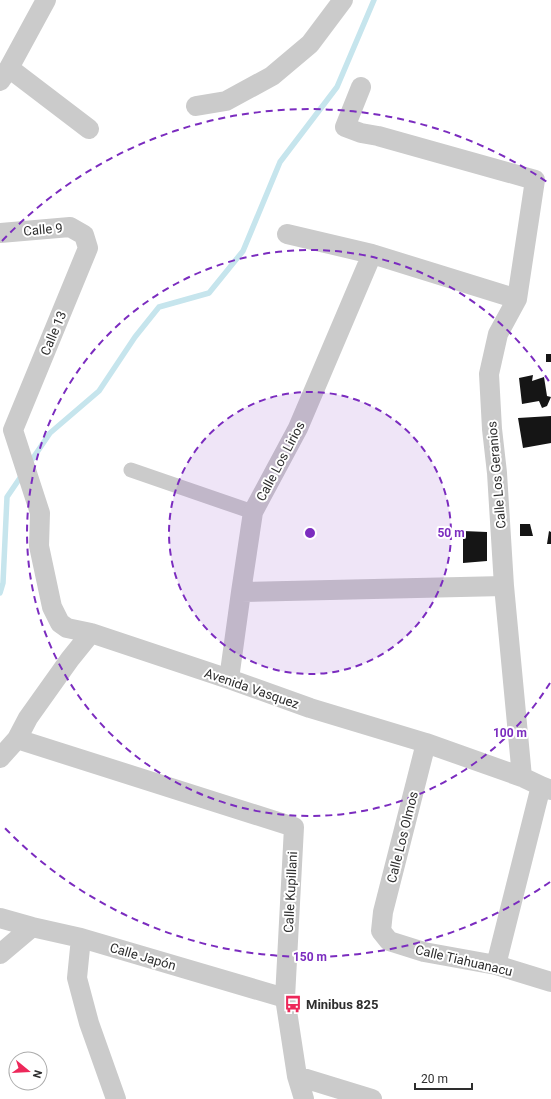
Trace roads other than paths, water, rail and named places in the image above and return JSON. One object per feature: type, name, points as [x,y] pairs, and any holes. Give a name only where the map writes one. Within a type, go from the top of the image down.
[{"type":"street","points":[[46,0],[5,74],[89,128]]},
{"type":"street","points":[[196,106],[226,101],[272,76],[310,44],[343,0]]},
{"type":"street","name":"Calle Los Geranios","points":[[361,87],[345,127],[361,133],[378,136],[535,180],[517,299],[498,334],[489,374],[492,429],[498,473],[504,586],[522,777]]},
{"type":"street","name":"Calle 9","points":[[0,233],[70,227],[84,235]]},
{"type":"street","points":[[287,234],[372,254],[517,299]]},
{"type":"street","name":"Calle 13","points":[[6,428],[88,248],[84,235]]},
{"type":"street","name":"Calle Los Lirios","points":[[229,679],[253,512],[298,428],[372,254]]},
{"type":"street","name":"Avenida Vasquez","points":[[6,428],[40,513],[39,546],[52,607],[60,623],[67,628],[91,633],[310,708],[426,743],[522,777],[546,788]]},
{"type":"street","points":[[131,470],[253,512]]},
{"type":"street","points":[[241,592],[504,586]]},
{"type":"street","points":[[0,758],[17,739],[28,718],[70,659],[91,633]]},
{"type":"street","name":"Calle Kupillani","points":[[17,739],[294,827],[285,998],[297,1076],[304,1099]]},
{"type":"street","name":"Calle Los Olmos","points":[[381,931],[384,912],[426,743]]},
{"type":"street","points":[[496,966],[546,788]]},
{"type":"street","name":"Calle Japón","points":[[0,918],[80,938],[285,998]]},
{"type":"street","points":[[0,954],[32,927]]},
{"type":"street","name":"Calle Tiahuanacu","points":[[381,931],[388,941],[424,952],[496,966],[551,982]]},
{"type":"street","points":[[80,938],[77,978],[89,1023],[116,1099]]},
{"type":"street","points":[[297,1076],[372,1099]]},
{"type":"waterway","points":[[29,464],[50,433],[99,391],[135,337],[159,307],[209,293],[243,251],[280,162],[337,87],[374,0]]},
{"type":"waterway","points":[[0,593],[3,583],[7,497],[22,475]]},
{"type":"place","name":"Minibus 825","points":[[293,1004]]}]
